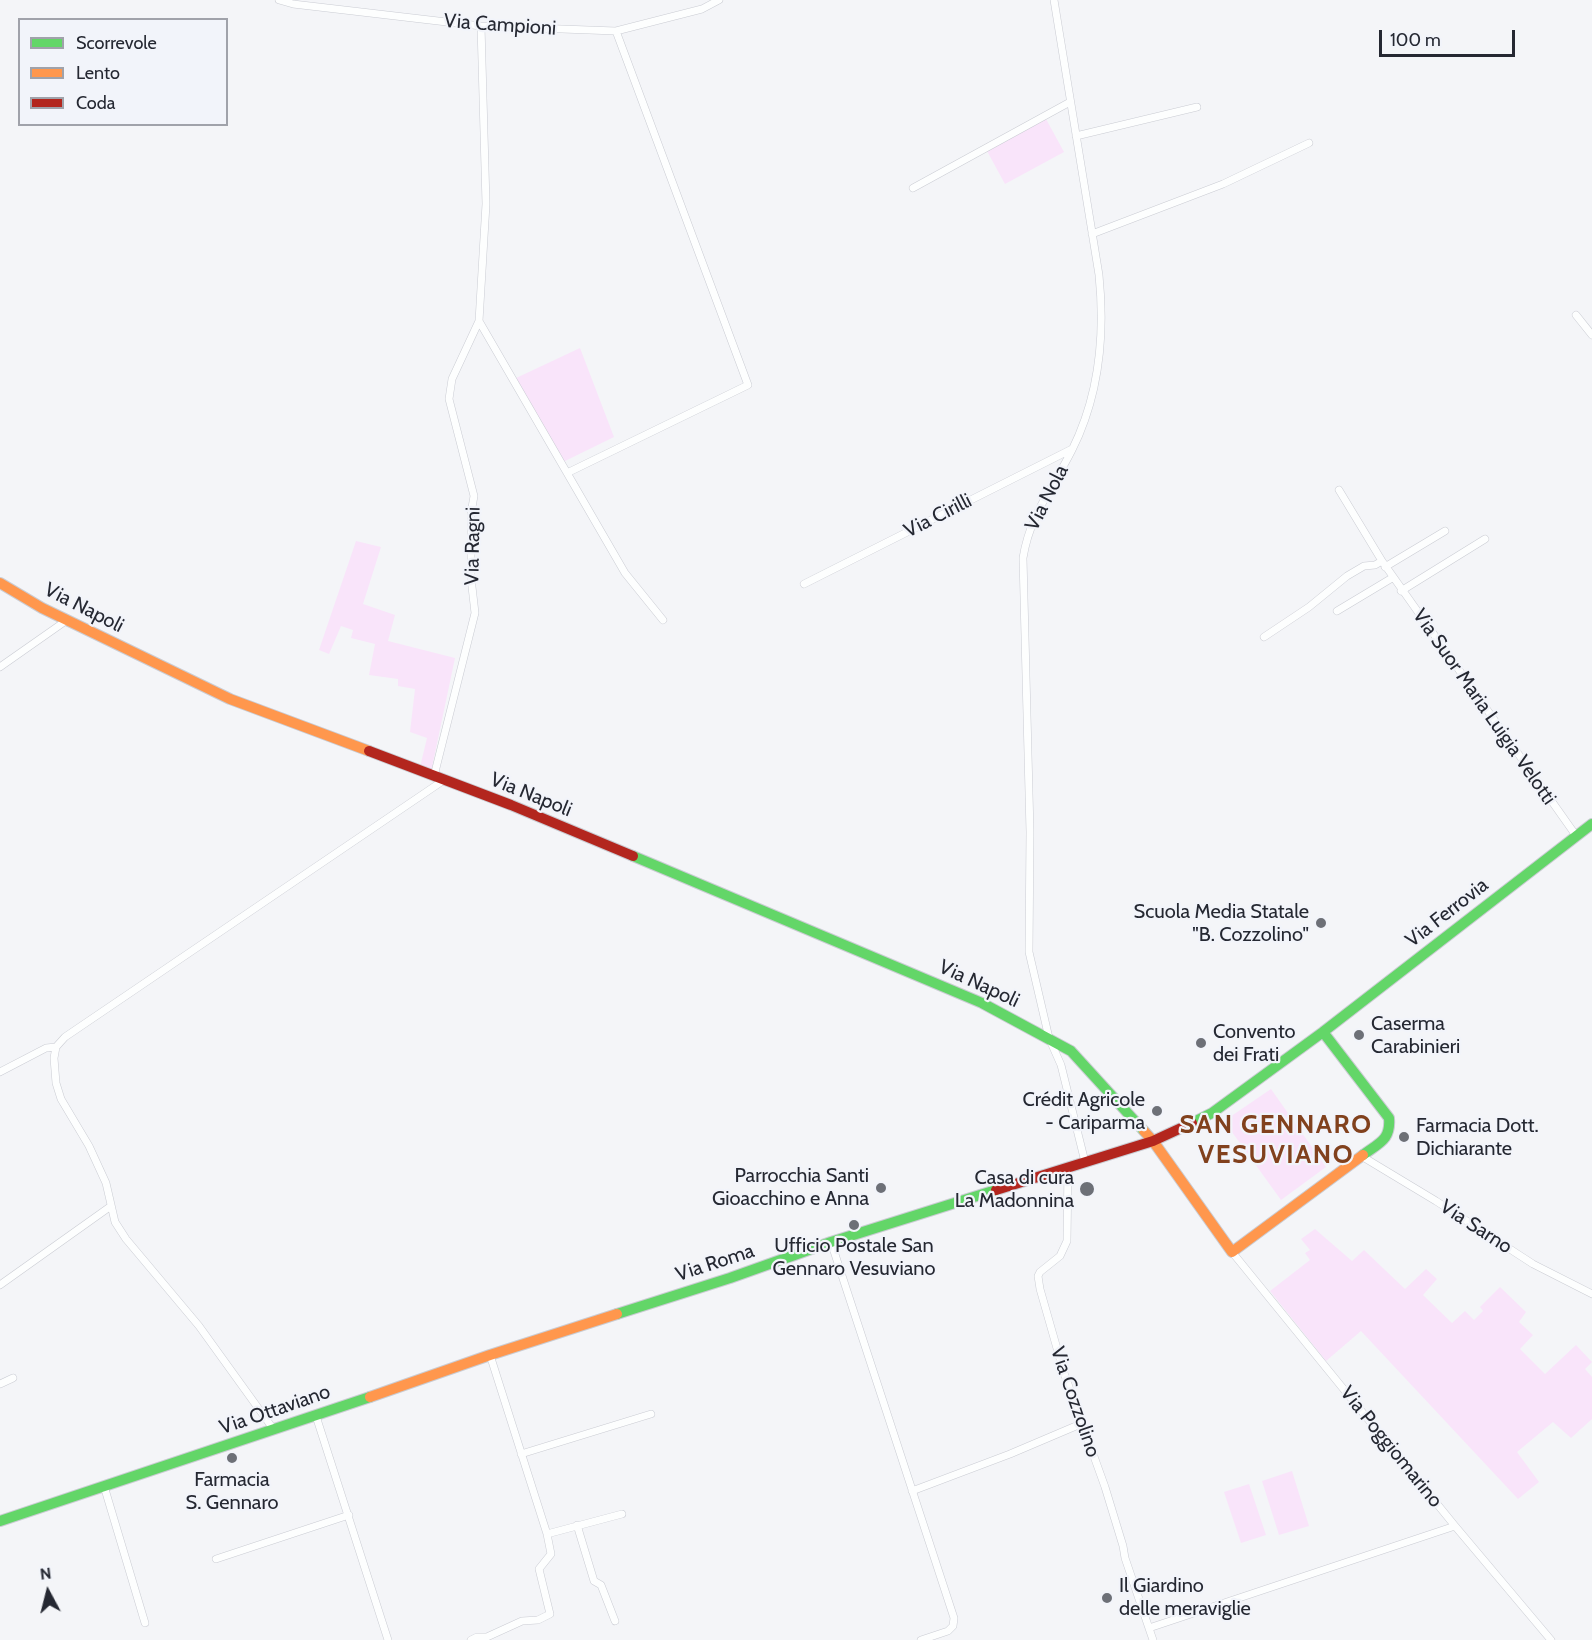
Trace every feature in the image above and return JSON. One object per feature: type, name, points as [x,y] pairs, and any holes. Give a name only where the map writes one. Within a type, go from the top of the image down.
[{"type":"main road","name":"Via Napoli","points":[[0,583],[67,620],[230,699],[511,805],[982,1003],[1049,1038],[1071,1051],[1153,1141],[1232,1252]]},
{"type":"main road","name":"Via Ferrovia","points":[[1153,1141],[1212,1113],[1323,1032],[1592,824]]},
{"type":"main road","points":[[1232,1252],[1363,1156],[1387,1137],[1390,1130],[1389,1118],[1323,1032]]},
{"type":"main road","name":"Via Roma","points":[[561,1332],[730,1278],[831,1242],[1153,1141]]},
{"type":"main road","name":"Via Ottaviano","points":[[0,1521],[561,1332]]},
{"type":"street","name":"Via Campioni","points":[[279,0],[293,4],[482,26],[615,31],[702,9],[719,0]]},
{"type":"street","name":"Via Nola","points":[[1054,0],[1102,303],[1100,353],[1092,393],[1073,449],[1033,520],[1023,558],[1029,821],[1029,952],[1049,1038],[1061,1065],[1085,1162]]},
{"type":"street","name":"Via Ragni","points":[[439,778],[475,613],[471,578],[471,513],[474,496],[449,399],[453,379],[479,321],[486,204],[482,26]]},
{"type":"street","points":[[567,473],[748,385],[615,31]]},
{"type":"street","points":[[913,188],[1070,102]]},
{"type":"street","points":[[1076,136],[1197,107]]},
{"type":"street","points":[[1092,234],[1222,184],[1309,143]]},
{"type":"street","points":[[1576,315],[1592,335]]},
{"type":"street","points":[[479,321],[625,573],[663,620]]},
{"type":"street","name":"Via Cirilli","points":[[804,584],[1073,449]]},
{"type":"street","name":"Via Suor Maria Luigia Velotti","points":[[1339,490],[1392,578],[1577,837]]},
{"type":"street","points":[[1264,637],[1364,566],[1383,564],[1445,531]]},
{"type":"street","points":[[1401,591],[1485,538]]},
{"type":"street","points":[[1337,611],[1392,578]]},
{"type":"street","points":[[0,667],[67,620]]},
{"type":"street","points":[[274,1430],[199,1326],[126,1239],[115,1222],[106,1183],[89,1146],[61,1099],[54,1068],[56,1047],[65,1037],[439,778]]},
{"type":"street","points":[[0,1072],[46,1048],[56,1047]]},
{"type":"street","name":"Via Sarno","points":[[1363,1156],[1533,1264],[1592,1294]]},
{"type":"street","name":"Via Cozzolino","points":[[1068,1167],[1067,1241],[1060,1256],[1040,1272],[1038,1276],[1040,1289],[1064,1373],[1083,1423],[1153,1640]]},
{"type":"street","points":[[0,1285],[111,1206]]},
{"type":"street","points":[[831,1242],[954,1618],[954,1626],[948,1631],[921,1640]]},
{"type":"street","name":"Via Poggiomarino","points":[[1232,1252],[1551,1640]]},
{"type":"street","points":[[471,1640],[477,1637],[487,1637],[522,1621],[538,1620],[549,1614],[539,1569],[551,1554],[547,1534],[490,1355]]},
{"type":"street","points":[[0,1384],[13,1378]]},
{"type":"street","points":[[521,1454],[651,1414]]},
{"type":"street","points":[[316,1416],[388,1640]]},
{"type":"street","points":[[912,1491],[1010,1454],[1083,1423]]},
{"type":"street","points":[[104,1486],[145,1623]]},
{"type":"street","points":[[547,1534],[622,1514]]},
{"type":"street","points":[[216,1559],[348,1515]]},
{"type":"street","points":[[577,1526],[594,1581],[601,1585],[615,1621]]},
{"type":"street","points":[[1149,1628],[1455,1526]]},
{"type":"shaded area","points":[[1046,119],[1064,152],[1005,184],[987,151]]},
{"type":"shaded area","points":[[580,348],[614,437],[563,462],[514,379]]},
{"type":"shaded area","points":[[356,541],[381,547],[363,604],[395,615],[388,641],[455,658],[431,772],[420,767],[427,738],[410,732],[415,689],[398,686],[398,679],[369,675],[375,644],[351,638],[353,630],[341,626],[329,654],[319,650]]},
{"type":"shaded area","points":[[1271,1089],[1326,1167],[1281,1200],[1224,1121]]},
{"type":"shaded area","points":[[1315,1229],[1352,1261],[1364,1250],[1405,1289],[1426,1269],[1437,1279],[1423,1295],[1452,1323],[1465,1311],[1474,1320],[1483,1311],[1480,1307],[1500,1287],[1526,1312],[1519,1322],[1533,1335],[1520,1349],[1545,1374],[1576,1345],[1592,1362],[1585,1369],[1592,1377],[1592,1419],[1571,1438],[1553,1422],[1517,1452],[1539,1482],[1518,1499],[1361,1331],[1326,1361],[1270,1291],[1310,1260],[1305,1253],[1310,1250],[1301,1239]]},
{"type":"shaded area","points":[[1292,1471],[1309,1526],[1279,1535],[1262,1481]]},
{"type":"shaded area","points":[[1249,1484],[1266,1535],[1241,1543],[1224,1492]]},
{"type":"traffic: fast","points":[[1192,1123],[1212,1113],[1323,1032],[1592,824]]},
{"type":"traffic: fast","points":[[633,856],[982,1003],[1071,1051],[1144,1131]]},
{"type":"traffic: fast","points":[[1323,1032],[1389,1118],[1386,1136],[1363,1155]]},
{"type":"traffic: fast","points":[[617,1314],[730,1278],[831,1242],[996,1190]]},
{"type":"traffic: fast","points":[[0,1521],[370,1397]]},
{"type":"traffic: slow","points":[[0,583],[42,608],[230,699],[369,751]]},
{"type":"traffic: slow","points":[[1144,1131],[1232,1252],[1363,1155]]},
{"type":"traffic: slow","points":[[370,1397],[617,1314]]},
{"type":"traffic: jam","points":[[369,751],[511,805],[633,856]]},
{"type":"traffic: jam","points":[[996,1190],[1153,1141],[1192,1123]]},
{"type":"place","name":"Scuola Media Statale \"B. Cozzolino\"","points":[[1321,923]]},
{"type":"place","name":"Caserma Carabinieri","points":[[1359,1035]]},
{"type":"place","name":"Convento dei Frati","points":[[1201,1043]]},
{"type":"place","name":"Crédit Agricole - Cariparma","points":[[1157,1111]]},
{"type":"place","name":"Farmacia Dott. Dichiarante","points":[[1404,1137]]},
{"type":"place","name":"Parrocchia Santi Gioacchino e Anna","points":[[881,1188]]},
{"type":"place","name":"Casa di cura La Madonnina","points":[[1087,1189]]},
{"type":"place","name":"Ufficio Postale San Gennaro Vesuviano","points":[[854,1225]]},
{"type":"place","name":"Farmacia S. Gennaro","points":[[232,1458]]},
{"type":"place","name":"Il Giardino delle meraviglie","points":[[1107,1598]]},
{"type":"district","name":"SAN GENNARO VESUVIANO","points":[[1276,1140]]}]
